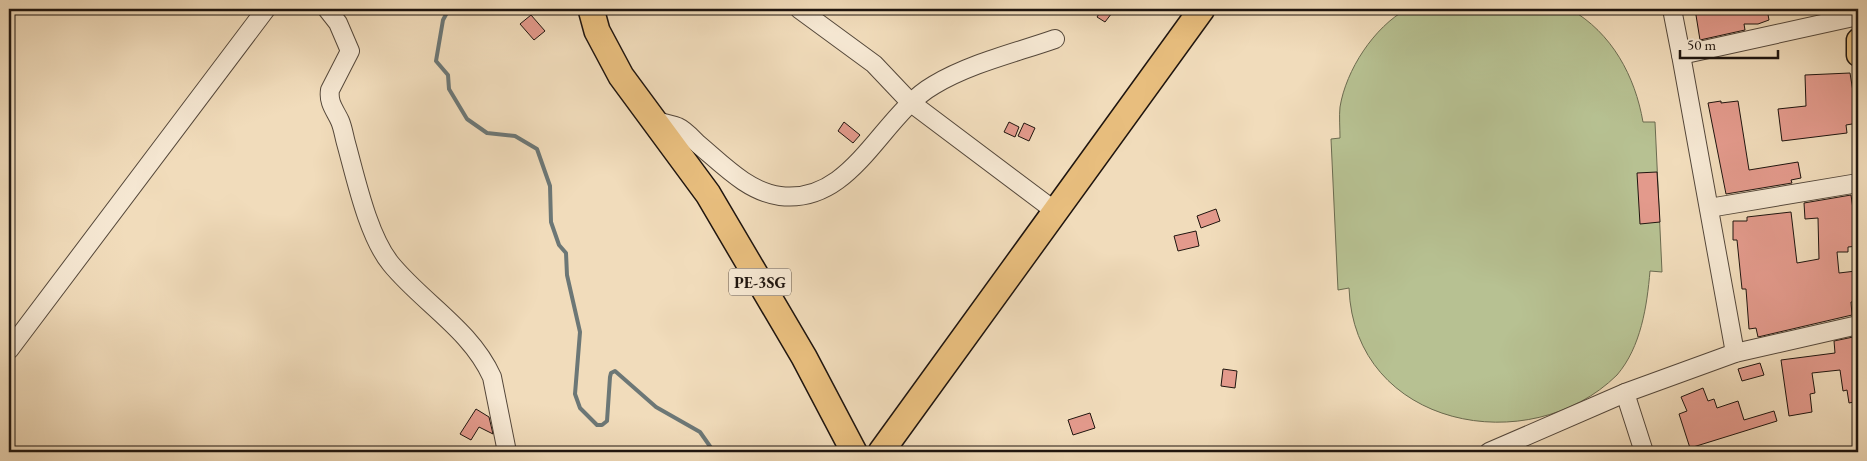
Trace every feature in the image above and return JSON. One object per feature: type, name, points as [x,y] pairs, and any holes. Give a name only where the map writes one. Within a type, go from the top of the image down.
[{"type":"highway","name":"PE-3SG","points":[[592,9],[598,31],[609,56],[652,120],[708,194],[804,357],[854,452]]},
{"type":"highway","points":[[881,452],[1202,9]]},
{"type":"main road","points":[[1858,40],[1858,55]]},
{"type":"street","points":[[9,350],[266,9]]},
{"type":"street","points":[[327,9],[338,23],[350,51],[328,97],[341,122],[361,198],[380,245],[390,263],[429,300],[476,350],[487,366],[492,377],[507,452]]},
{"type":"street","points":[[799,9],[874,64],[910,102],[1056,211]]},
{"type":"street","points":[[1672,9],[1735,353]]},
{"type":"street","points":[[1681,55],[1858,16]]},
{"type":"street","points":[[652,120],[679,127],[735,175],[757,189],[779,196],[801,196],[822,191],[837,182],[854,166],[910,102],[934,85],[968,69],[1055,39]]},
{"type":"street","points":[[1709,208],[1858,182]]},
{"type":"street","points":[[1489,452],[1625,393],[1735,353],[1858,325]]},
{"type":"street","points":[[1625,393],[1644,452]]},
{"type":"green space","points":[[1407,9],[1570,9],[1598,30],[1609,43],[1619,57],[1634,88],[1643,122],[1655,122],[1662,272],[1650,271],[1645,312],[1632,352],[1625,364],[1617,375],[1581,402],[1539,417],[1495,422],[1452,416],[1413,400],[1381,373],[1358,335],[1349,288],[1338,290],[1331,139],[1340,138],[1340,107],[1343,93],[1355,64],[1383,27]]},
{"type":"building","points":[[1102,9],[1115,9],[1105,22],[1097,17]]},
{"type":"building","points":[[1695,9],[1757,9],[1757,11],[1767,9],[1769,20],[1758,24],[1744,24],[1745,30],[1700,40]]},
{"type":"building","points":[[531,15],[545,31],[534,40],[520,24]]},
{"type":"building","points":[[1850,73],[1858,123],[1846,125],[1847,133],[1782,141],[1778,109],[1806,106],[1805,75]]},
{"type":"building","points":[[1721,101],[1721,103],[1738,101],[1749,170],[1798,162],[1801,178],[1791,180],[1792,183],[1726,194],[1708,103]]},
{"type":"building","points":[[844,122],[860,135],[853,143],[838,131]]},
{"type":"building","points":[[1009,122],[1019,127],[1015,137],[1004,132]]},
{"type":"building","points":[[1024,123],[1035,128],[1029,141],[1018,136]]},
{"type":"building","points":[[1657,172],[1660,222],[1640,224],[1637,173]]},
{"type":"building","points":[[1851,195],[1853,209],[1858,209],[1858,246],[1848,247],[1848,252],[1837,252],[1839,273],[1856,271],[1858,301],[1851,302],[1852,315],[1758,337],[1756,328],[1749,329],[1746,289],[1742,289],[1737,240],[1733,240],[1733,221],[1747,221],[1747,217],[1791,212],[1797,263],[1819,259],[1818,218],[1805,219],[1804,203]]},
{"type":"building","points":[[1216,209],[1220,221],[1201,228],[1197,216]]},
{"type":"building","points":[[1196,231],[1199,246],[1178,251],[1174,236]]},
{"type":"building","points":[[1858,336],[1858,401],[1849,403],[1847,390],[1843,391],[1840,370],[1812,373],[1815,393],[1810,394],[1812,412],[1789,416],[1781,360],[1835,353],[1834,341]]},
{"type":"building","points":[[1760,363],[1764,375],[1742,381],[1738,369]]},
{"type":"building","points":[[1223,369],[1237,371],[1235,388],[1221,386]]},
{"type":"building","points":[[1703,388],[1708,401],[1714,399],[1717,408],[1738,401],[1744,420],[1774,411],[1777,421],[1690,448],[1679,414],[1687,411],[1681,397]]},
{"type":"building","points":[[476,409],[489,417],[493,434],[479,427],[471,440],[460,434]]},
{"type":"building","points":[[1090,413],[1095,428],[1073,435],[1068,420]]},
{"type":"waterway","points":[[449,9],[443,20],[436,61],[448,75],[449,89],[467,119],[487,133],[515,136],[537,149],[550,186],[551,222],[559,245],[566,253],[567,275],[580,332],[575,394],[580,408],[597,425],[602,425],[607,421],[610,377],[611,373],[615,371],[656,407],[700,432],[714,452]]}]
